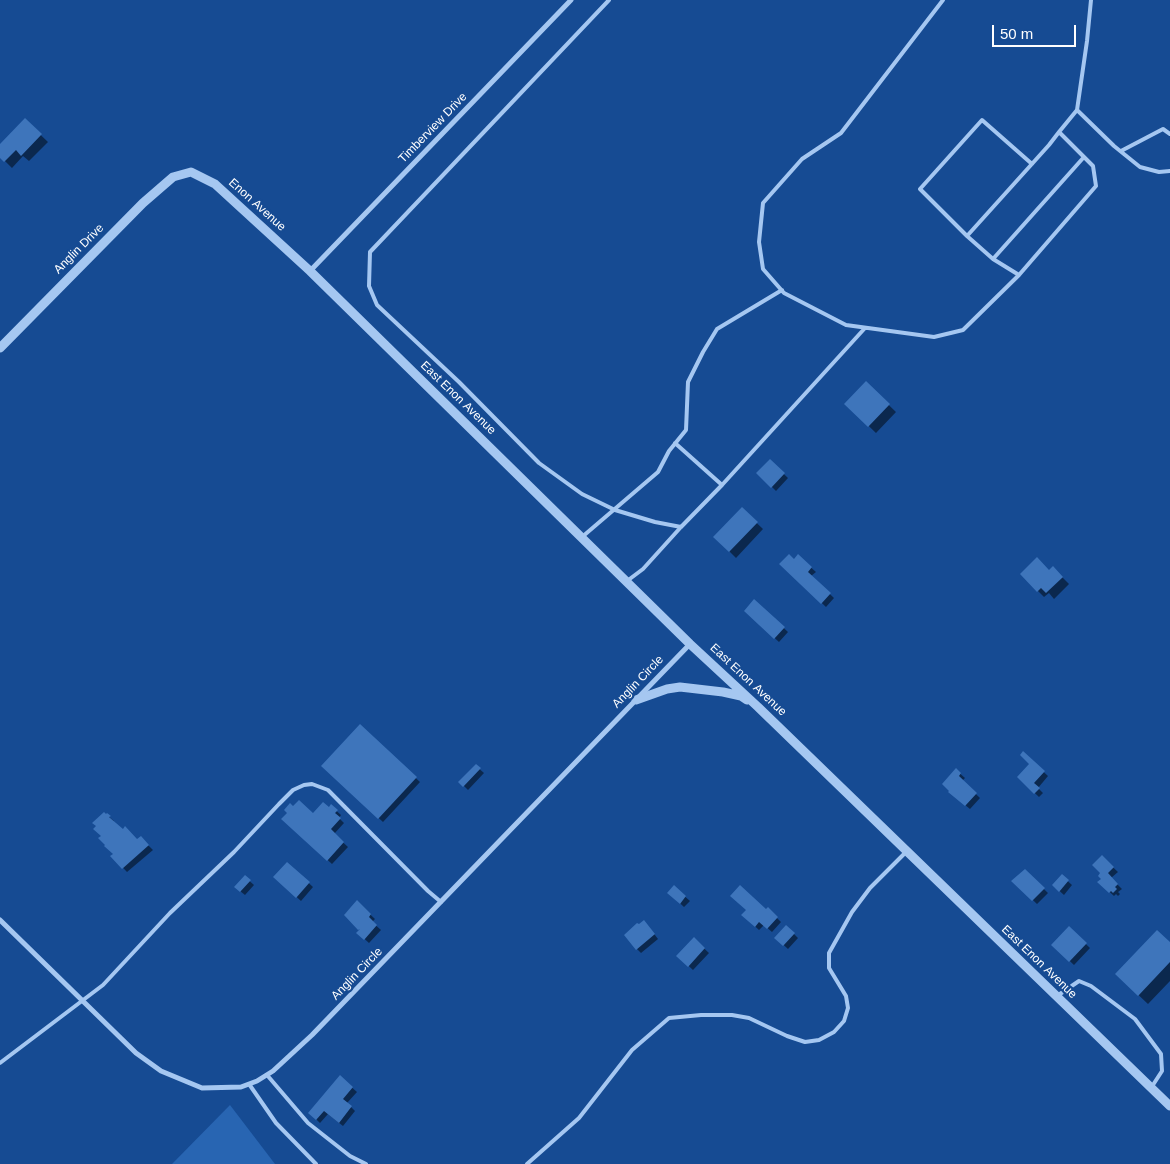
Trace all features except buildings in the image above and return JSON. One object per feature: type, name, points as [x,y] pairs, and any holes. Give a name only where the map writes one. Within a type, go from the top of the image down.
[{"type":"street","name":"Timberview Drive","points":[[310,271],[572,0]]},
{"type":"street","name":"Enon Avenue","points":[[181,174],[190,172],[215,184],[310,271]]},
{"type":"street","name":"Anglin Drive","points":[[0,348],[143,203],[173,177],[181,174]]},
{"type":"street","name":"East Enon Avenue","points":[[310,271],[690,644],[758,707],[1170,1106]]},
{"type":"street","name":"Anglin Circle","points":[[0,920],[136,1054],[161,1071],[202,1088],[241,1087],[257,1081],[312,1035],[690,644]]},
{"type":"street","points":[[636,700],[667,689],[688,688],[740,696],[758,707]]},
{"type":"lane","points":[[609,0],[370,252],[369,286],[377,305],[459,382],[539,462],[582,494],[615,510],[655,522],[681,526]]},
{"type":"lane","points":[[943,0],[841,133],[802,159],[762,203],[759,242],[762,269],[782,290],[846,325],[934,337],[962,330],[1019,275],[1096,186],[1093,166],[1059,132]]},
{"type":"lane","points":[[968,236],[1077,110],[1091,0]]},
{"type":"lane","points":[[1077,110],[1140,167],[1159,172],[1170,171]]},
{"type":"lane","points":[[1019,275],[993,259],[920,189],[982,120],[1032,164]]},
{"type":"lane","points":[[1121,151],[1163,128],[1170,134]]},
{"type":"lane","points":[[993,259],[1084,157]]},
{"type":"lane","points":[[582,537],[658,472],[669,451],[686,430],[688,382],[717,329],[782,290]]},
{"type":"lane","points":[[626,581],[643,569],[865,328]]},
{"type":"lane","points":[[675,443],[722,485]]},
{"type":"lane","points":[[0,1063],[83,1002],[118,970],[170,914],[234,852],[293,790],[304,785],[312,784],[328,790],[441,902]]},
{"type":"lane","points":[[527,1164],[579,1118],[632,1050],[669,1018],[732,1014],[749,1018],[805,1042],[819,1040],[834,1032],[844,1021],[848,1008],[846,996],[829,968],[829,953],[852,912],[864,896],[907,851]]},
{"type":"lane","points":[[1057,996],[1079,981],[1091,986],[1135,1019],[1161,1054],[1162,1071],[1151,1088]]},
{"type":"lane","points":[[266,1075],[308,1123],[350,1156],[366,1164]]},
{"type":"lane","points":[[249,1084],[276,1123],[316,1164]]},
{"type":"shaded area","points":[[230,1105],[275,1164],[172,1164]]}]
